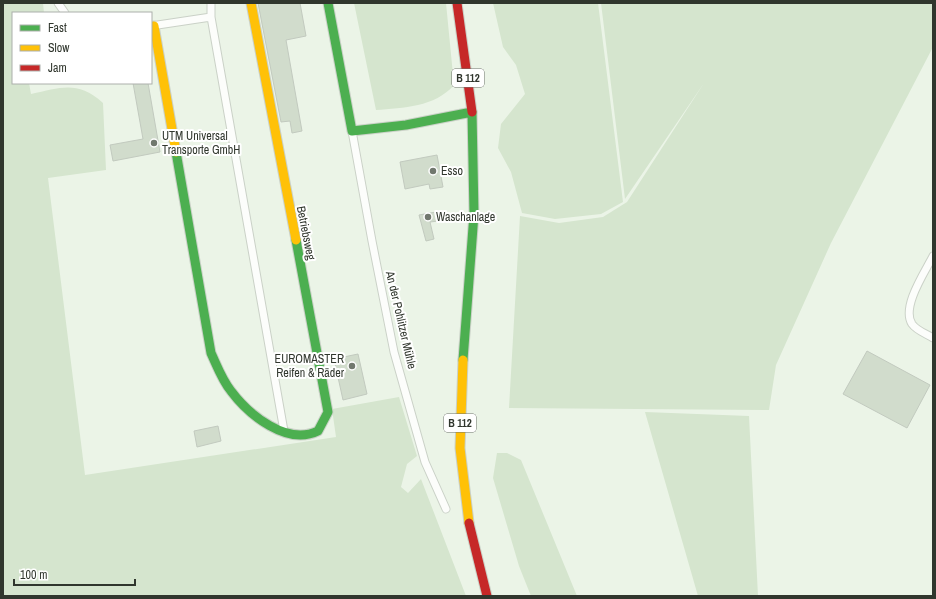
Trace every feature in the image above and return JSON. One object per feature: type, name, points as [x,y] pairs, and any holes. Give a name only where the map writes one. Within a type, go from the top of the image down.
[{"type":"main road","name":"Betriebsweg","points":[[153,26],[211,353],[224,382],[240,401],[260,420],[284,431],[306,435],[318,431],[328,412],[251,3]]},
{"type":"main road","name":"An der Pohlitzer Mühle","points":[[328,3],[352,130]]},
{"type":"main road","name":"B 112","points":[[457,3],[472,112],[475,166],[474,223],[461,380],[460,448],[468,522],[487,596]]},
{"type":"main road","points":[[352,130],[406,125],[472,112]]},
{"type":"street","points":[[58,3],[64,12]]},
{"type":"street","points":[[211,3],[211,17],[284,431]]},
{"type":"street","name":"Betriebsweg","points":[[153,26],[211,17]]},
{"type":"street","name":"An der Pohlitzer Mühle","points":[[352,130],[394,352],[425,462],[446,509]]},
{"type":"street","points":[[933,256],[917,287],[908,313],[912,325],[933,338]]},
{"type":"green space","points":[[3,3],[43,3],[44,12],[12,12],[12,84],[29,84],[31,94],[60,88],[77,88],[94,96],[103,103],[106,170],[48,178],[85,475],[336,437],[332,409],[399,397],[417,456],[407,464],[401,487],[408,493],[421,479],[466,596],[3,596]]},
{"type":"green space","points":[[354,3],[446,3],[454,85],[438,98],[428,102],[408,107],[376,110]]},
{"type":"green space","points":[[493,3],[598,3],[623,202],[601,214],[555,219],[522,213],[511,172],[498,148],[501,124],[525,94],[516,65],[503,47]]},
{"type":"green space","points":[[601,3],[933,3],[933,47],[831,243],[776,365],[769,410],[509,408],[520,216],[559,223],[603,217],[627,202],[704,83],[625,199]]},
{"type":"green space","points":[[645,412],[749,416],[758,596],[698,596]]},
{"type":"green space","points":[[497,453],[507,453],[521,460],[577,596],[531,596],[519,566],[493,478]]},
{"type":"building","points":[[258,3],[300,3],[306,36],[286,40],[302,131],[292,133],[290,121],[281,122]]},
{"type":"building","points":[[133,84],[148,84],[160,152],[113,161],[110,145],[143,139]]},
{"type":"building","points":[[437,155],[443,187],[430,189],[429,184],[405,189],[400,162]]},
{"type":"building","points":[[436,212],[438,221],[430,222],[434,239],[426,241],[419,215]]},
{"type":"building","points":[[867,351],[930,385],[907,428],[843,394]]},
{"type":"building","points":[[358,354],[367,394],[343,400],[334,359]]},
{"type":"building","points":[[218,426],[221,441],[197,447],[194,431]]},
{"type":"traffic: fast","points":[[328,3],[352,131],[406,125],[472,112]]},
{"type":"traffic: fast","points":[[463,360],[474,214],[472,112]]},
{"type":"traffic: fast","points":[[176,152],[211,353],[231,391],[258,418],[270,426],[282,431],[306,435],[318,431],[328,412],[296,240]]},
{"type":"traffic: slow","points":[[251,3],[296,240]]},
{"type":"traffic: slow","points":[[154,26],[176,152]]},
{"type":"traffic: slow","points":[[463,360],[460,448],[469,523]]},
{"type":"traffic: jam","points":[[457,3],[472,112]]},
{"type":"traffic: jam","points":[[469,523],[487,596]]},
{"type":"place","name":"UTM Universal Transporte GmbH","points":[[154,143]]},
{"type":"place","name":"Esso","points":[[433,171]]},
{"type":"place","name":"Waschanlage","points":[[428,217]]},
{"type":"place","name":"EUROMASTER Reifen & Räder","points":[[352,366]]}]
